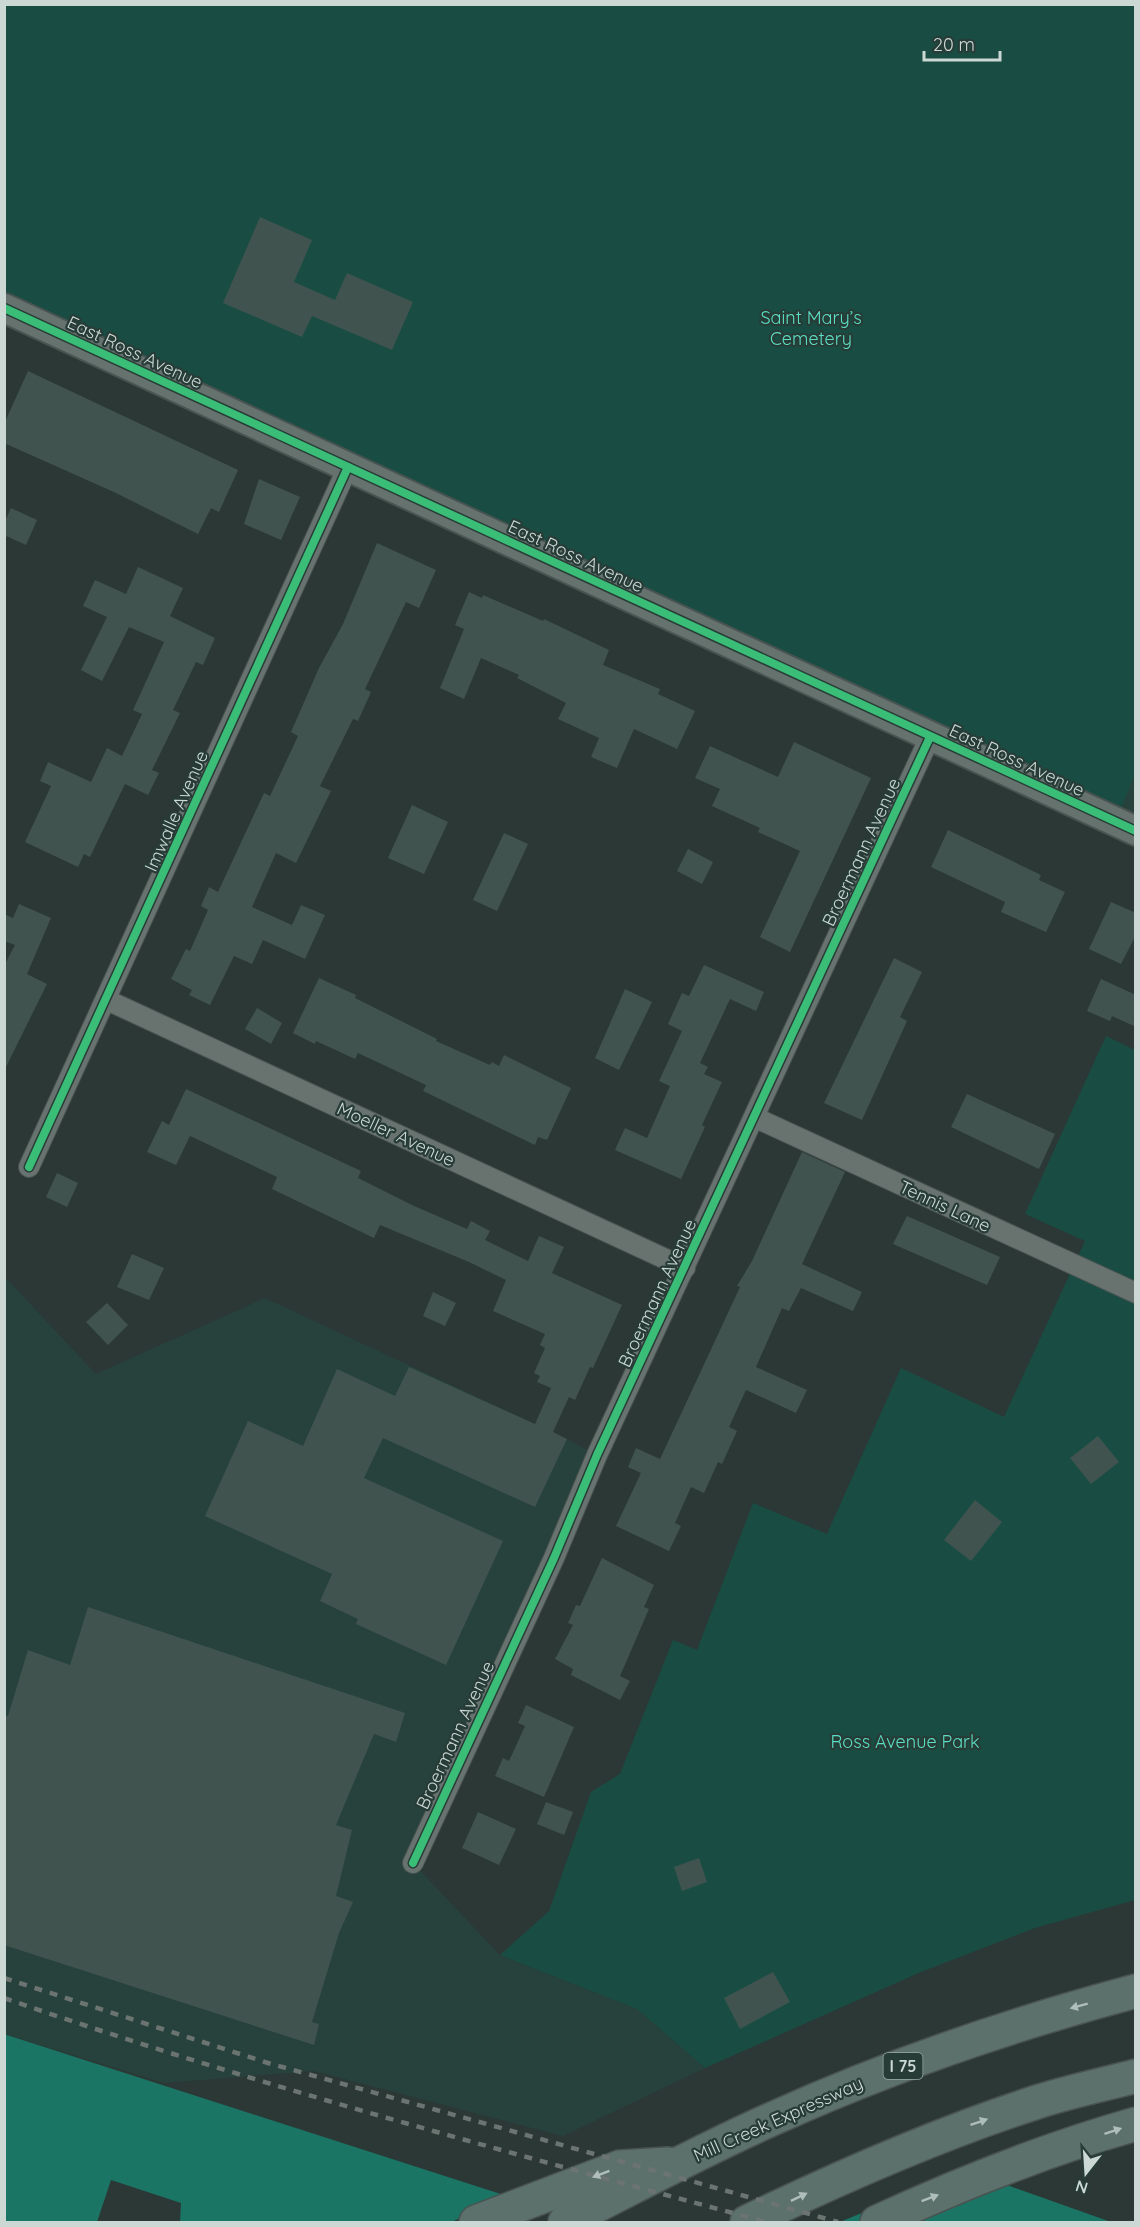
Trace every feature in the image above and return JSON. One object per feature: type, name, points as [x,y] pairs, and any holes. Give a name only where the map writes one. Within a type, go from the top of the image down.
[{"type":"highway","name":"Mill Creek Expressway","points":[[565,2223],[679,2163],[772,2118],[879,2075],[1061,2011],[1136,1991]]},
{"type":"highway","points":[[747,2223],[843,2175],[949,2133],[1035,2102],[1136,2076]]},
{"type":"highway","points":[[877,2223],[922,2202],[1017,2165],[1136,2124]]},
{"type":"highway","points":[[476,2223],[620,2167],[679,2163]]},
{"type":"street","name":"East Ross Avenue","points":[[4,308],[1136,831]]},
{"type":"street","name":"Imwalle Avenue","points":[[29,1167],[348,467]]},
{"type":"street","name":"Broermann Avenue","points":[[413,1863],[554,1558],[597,1455],[756,1118],[930,737]]},
{"type":"street","name":"Moeller Avenue","points":[[107,1000],[685,1268]]},
{"type":"street","name":"Tennis Lane","points":[[756,1118],[1136,1293]]},
{"type":"shaded area","points":[[1135,771],[1135,831],[1116,822]]},
{"type":"shaded area","points":[[4,1276],[96,1374],[265,1298],[597,1455],[413,1863],[500,1955],[637,2009],[705,2068],[563,2136],[314,2071],[164,2083],[5,2034]]},
{"type":"green space","name":"Saint Mary’s Cemetery","points":[[5,5],[1135,5],[1136,771],[1116,822],[5,308]]},
{"type":"green space","name":"Ross Avenue Park","points":[[1106,1036],[1135,1050],[1135,1900],[1035,1928],[921,1972],[705,2068],[637,2009],[500,1955],[549,1911],[591,1792],[620,1774],[673,1640],[697,1650],[753,1503],[827,1534],[901,1368],[1004,1417],[1085,1241],[1025,1214]]},
{"type":"green space","points":[[4,2034],[510,2197],[451,2222],[180,2222],[181,2203],[111,2180],[97,2222],[5,2222]]},
{"type":"green space","points":[[965,2170],[1111,2222],[840,2222]]},
{"type":"building","points":[[260,217],[312,240],[294,282],[335,300],[347,273],[413,302],[392,350],[312,316],[302,337],[223,303]]},
{"type":"building","points":[[28,371],[238,470],[219,512],[211,508],[198,534],[116,493],[4,443],[4,424]]},
{"type":"building","points":[[259,479],[300,497],[281,540],[244,524]]},
{"type":"building","points":[[11,508],[37,520],[26,545],[4,535],[4,523]]},
{"type":"building","points":[[377,543],[436,570],[419,608],[406,602],[365,689],[371,692],[358,721],[353,719],[320,786],[331,791],[296,863],[276,853],[252,907],[292,925],[301,905],[325,915],[305,959],[263,940],[252,964],[234,956],[210,1005],[189,995],[192,990],[171,979],[186,949],[190,951],[208,910],[201,906],[209,887],[218,892],[264,793],[270,796],[298,736],[291,732],[319,668],[343,624]]},
{"type":"building","points":[[138,567],[183,588],[170,616],[215,638],[203,665],[196,662],[173,710],[180,713],[152,770],[159,773],[148,795],[125,784],[90,857],[84,854],[78,867],[25,842],[51,786],[40,781],[48,762],[91,782],[107,748],[122,756],[142,714],[133,710],[164,642],[129,627],[102,681],[81,670],[107,617],[83,606],[95,580],[126,594]]},
{"type":"building","points":[[469,592],[482,598],[483,595],[543,621],[544,619],[609,650],[603,665],[660,689],[658,694],[695,711],[677,749],[634,729],[617,768],[591,757],[599,738],[558,719],[566,703],[517,678],[519,675],[481,658],[464,699],[440,688],[464,629],[455,625]]},
{"type":"building","points":[[794,742],[871,778],[790,952],[760,937],[800,851],[758,832],[760,828],[712,806],[720,789],[695,778],[710,746],[778,777]]},
{"type":"building","points":[[412,805],[448,822],[424,874],[388,858]]},
{"type":"building","points":[[948,830],[1041,875],[1039,880],[1065,892],[1046,932],[1001,912],[1005,902],[931,867]]},
{"type":"building","points":[[504,833],[528,844],[497,911],[473,900]]},
{"type":"building","points":[[688,849],[713,862],[702,884],[677,871]]},
{"type":"building","points":[[1111,902],[1136,913],[1136,935],[1121,964],[1089,949]]},
{"type":"building","points":[[19,904],[51,918],[27,974],[47,984],[4,1071],[4,966],[15,945],[4,941],[4,914],[13,918]]},
{"type":"building","points":[[894,958],[922,972],[900,1017],[907,1021],[862,1120],[824,1103]]},
{"type":"building","points":[[704,965],[764,992],[756,1011],[730,999],[700,1063],[708,1067],[704,1074],[722,1082],[702,1125],[705,1127],[681,1179],[615,1150],[625,1128],[647,1138],[670,1086],[659,1081],[682,1031],[668,1024],[682,993],[689,996]]},
{"type":"building","points":[[319,978],[356,995],[355,998],[437,1039],[436,1041],[490,1065],[492,1062],[499,1066],[504,1055],[571,1088],[547,1140],[538,1137],[535,1145],[423,1091],[426,1085],[358,1053],[355,1059],[293,1033]]},
{"type":"building","points":[[1101,979],[1136,995],[1136,1027],[1112,1016],[1110,1021],[1087,1011]]},
{"type":"building","points":[[625,989],[652,1002],[619,1070],[595,1058]]},
{"type":"building","points":[[257,1008],[282,1023],[271,1044],[245,1029]]},
{"type":"building","points":[[186,1089],[361,1171],[358,1178],[412,1205],[467,1229],[471,1221],[490,1231],[485,1240],[528,1261],[539,1236],[564,1247],[552,1273],[622,1305],[593,1368],[590,1367],[575,1400],[569,1397],[553,1432],[567,1439],[535,1507],[383,1438],[364,1478],[503,1541],[446,1665],[356,1624],[358,1619],[320,1601],[332,1574],[205,1516],[248,1421],[303,1446],[337,1369],[395,1396],[409,1367],[535,1424],[551,1388],[537,1382],[540,1376],[534,1373],[545,1348],[540,1345],[545,1334],[493,1311],[506,1280],[469,1262],[380,1225],[374,1238],[272,1189],[277,1177],[190,1136],[176,1165],[147,1152],[162,1121],[169,1125]]},
{"type":"building","points":[[967,1094],[1055,1134],[1039,1169],[951,1127]]},
{"type":"building","points":[[802,1152],[845,1172],[802,1264],[862,1292],[853,1311],[801,1288],[789,1311],[782,1308],[756,1367],[807,1390],[796,1413],[746,1390],[729,1427],[737,1431],[722,1464],[718,1462],[704,1493],[691,1487],[675,1523],[681,1526],[669,1551],[616,1526],[641,1473],[628,1467],[636,1448],[660,1459],[740,1287],[737,1286],[752,1261]]},
{"type":"building","points":[[57,1173],[78,1183],[67,1207],[46,1197]]},
{"type":"building","points":[[907,1216],[1000,1257],[987,1285],[893,1244]]},
{"type":"building","points":[[132,1254],[164,1268],[149,1300],[117,1287]]},
{"type":"building","points":[[433,1292],[456,1303],[445,1326],[423,1316]]},
{"type":"building","points":[[107,1303],[128,1325],[108,1345],[86,1322]]},
{"type":"building","points":[[1098,1436],[1119,1462],[1091,1484],[1070,1458]]},
{"type":"building","points":[[975,1500],[1002,1522],[971,1561],[944,1540]]},
{"type":"building","points":[[602,1558],[654,1585],[644,1607],[649,1609],[620,1676],[630,1681],[620,1700],[571,1675],[573,1669],[555,1659],[573,1625],[568,1623],[576,1605],[580,1606]]},
{"type":"building","points":[[88,1607],[405,1713],[396,1742],[374,1734],[336,1825],[352,1830],[336,1896],[353,1902],[339,1933],[312,2022],[319,2024],[314,2045],[4,1945],[4,1715],[8,1716],[28,1650],[70,1665]]},
{"type":"building","points":[[526,1705],[574,1727],[544,1797],[495,1776],[503,1758],[509,1761],[525,1726],[518,1723]]},
{"type":"building","points":[[546,1802],[573,1812],[564,1835],[537,1824]]},
{"type":"building","points":[[478,1812],[516,1829],[499,1865],[462,1848]]},
{"type":"building","points":[[699,1858],[707,1882],[682,1891],[674,1867]]},
{"type":"building","points":[[773,1972],[790,2002],[740,2029],[724,1998]]},
{"type":"railway","points":[[4,1978],[268,2063],[838,2222]]},
{"type":"railway","points":[[4,1998],[288,2089],[766,2222]]},
{"type":"cycle path","points":[[4,308],[1136,831]]},
{"type":"cycle path","points":[[29,1167],[348,467]]},
{"type":"cycle path","points":[[413,1863],[554,1558],[597,1455],[930,737]]}]
